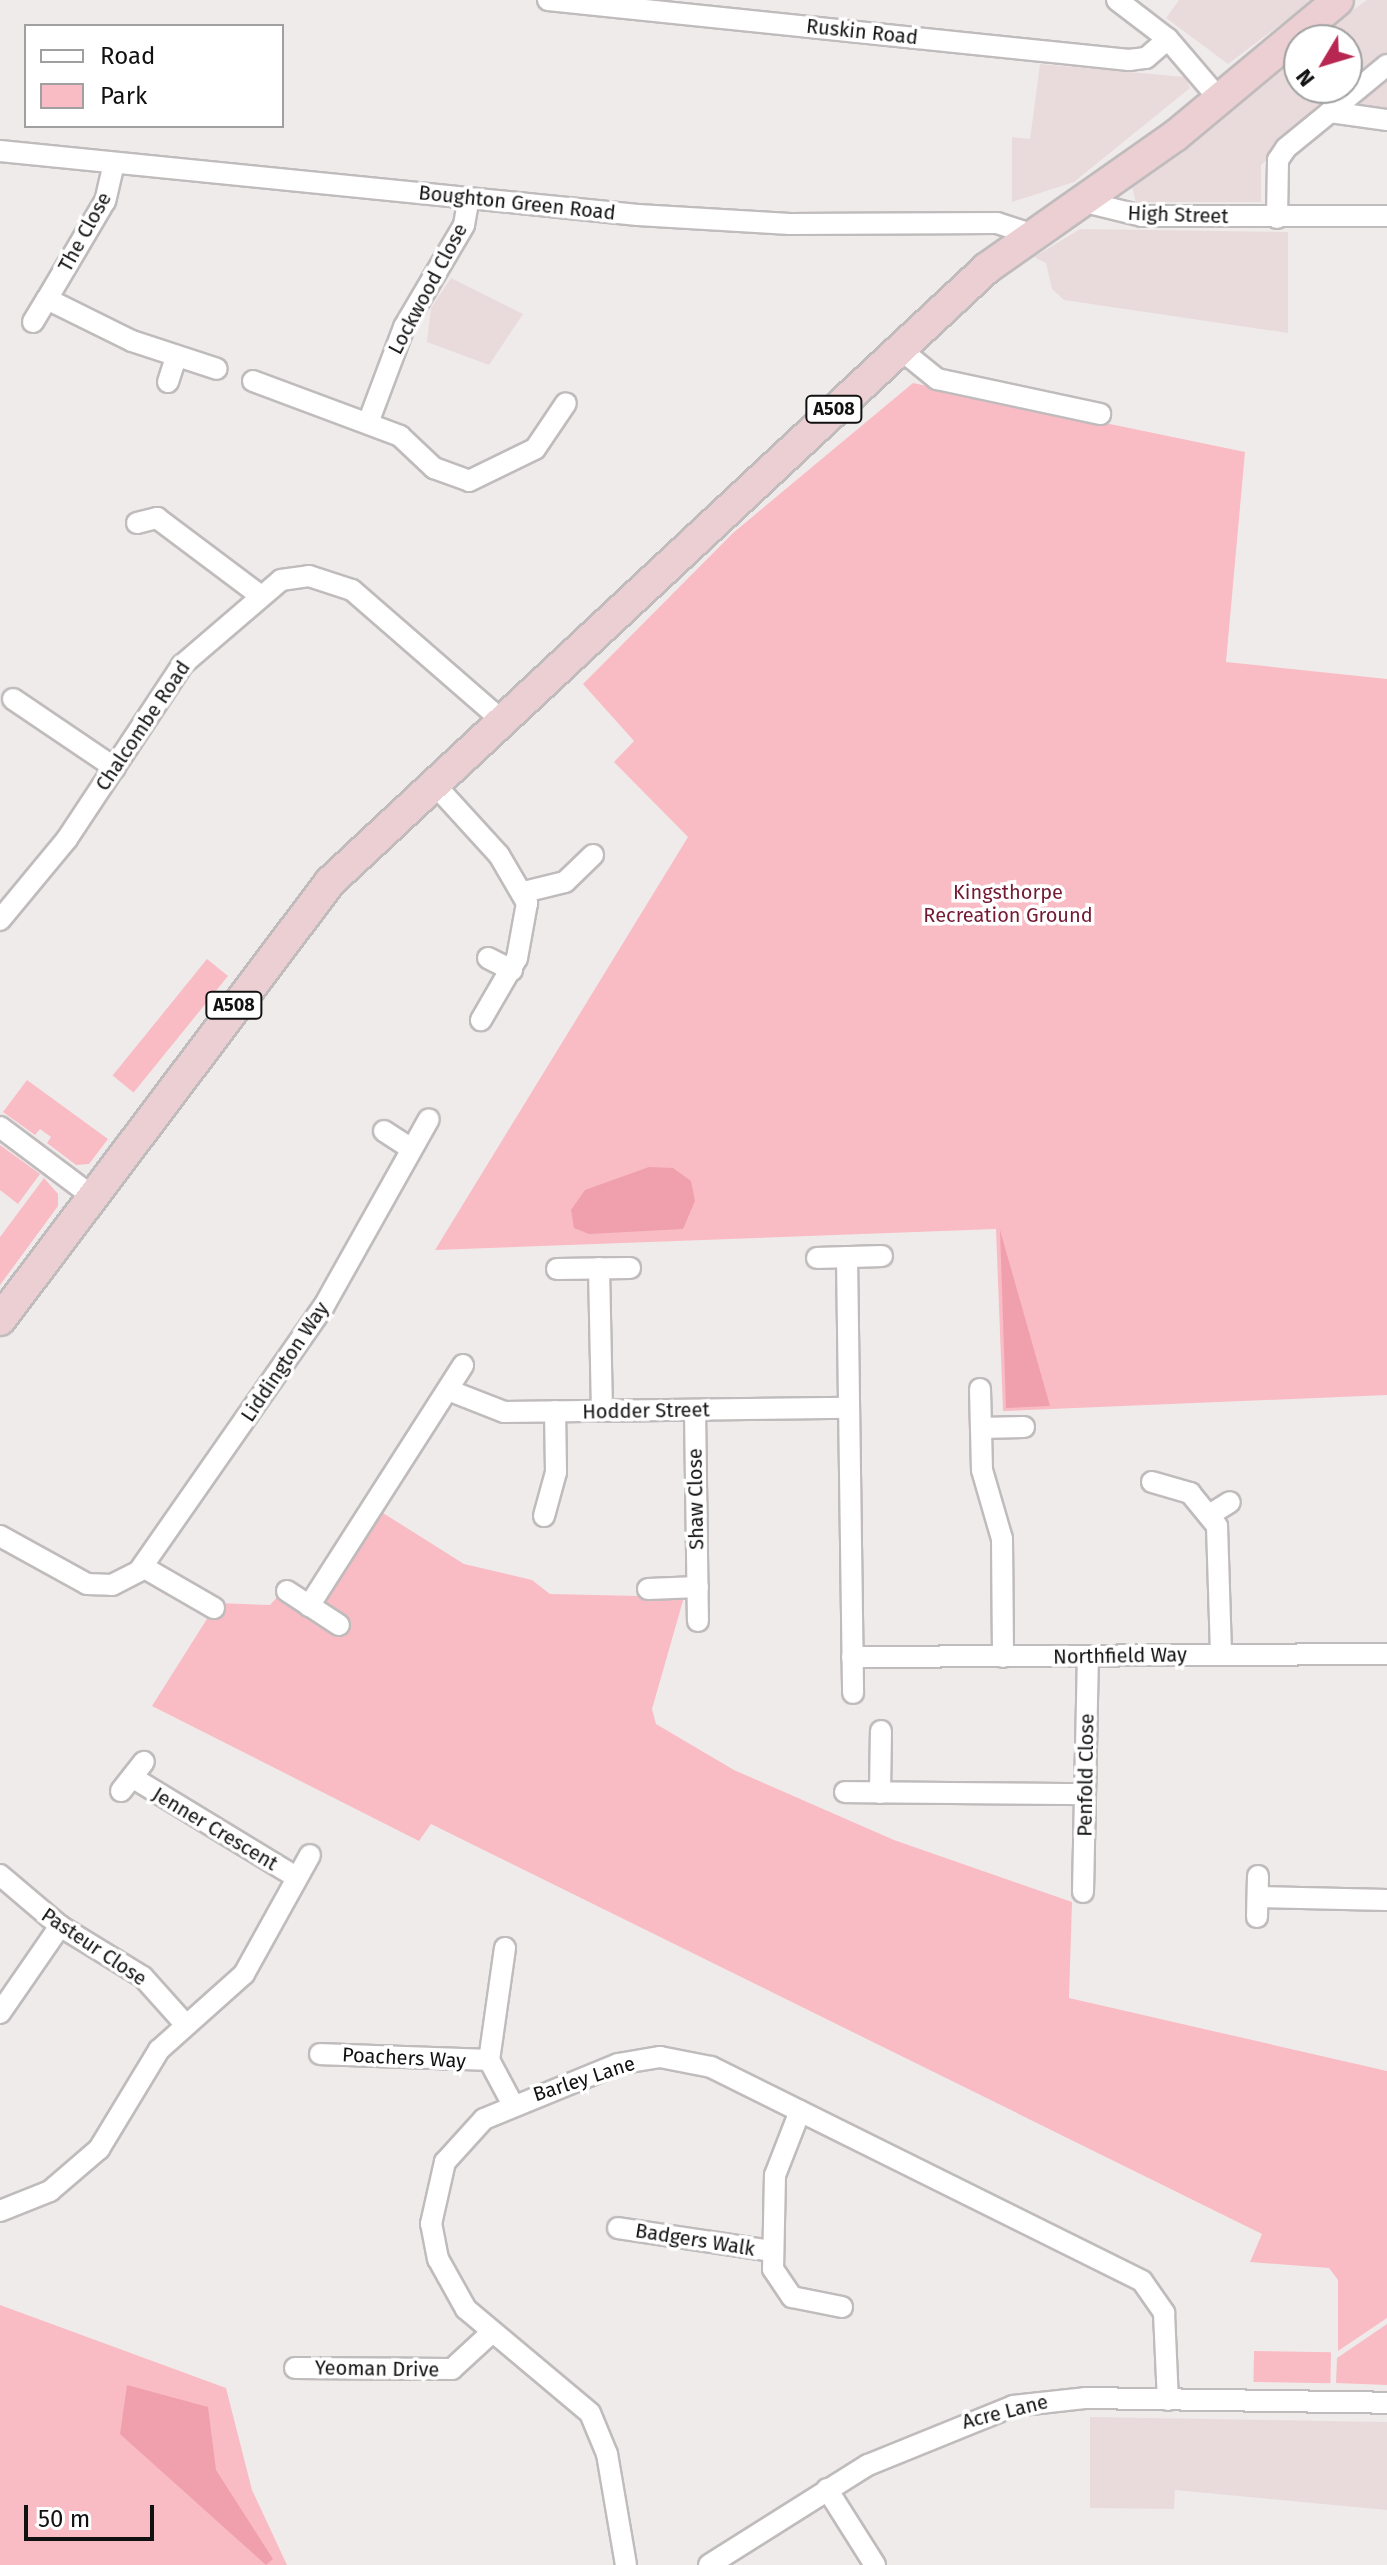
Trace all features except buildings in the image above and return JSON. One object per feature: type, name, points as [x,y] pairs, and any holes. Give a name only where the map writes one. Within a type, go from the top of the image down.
[{"type":"highway","name":"A508","points":[[0,1320],[308,907],[900,349],[1033,235],[1221,101],[1338,0]]},
{"type":"street","name":"Ruskin Road","points":[[548,0],[1129,60],[1153,55],[1168,39]]},
{"type":"street","points":[[1117,0],[1168,39],[1221,101]]},
{"type":"street","points":[[1277,218],[1281,153],[1387,65]]},
{"type":"street","points":[[1330,112],[1387,120]]},
{"type":"street","name":"Boughton Green Road","points":[[0,151],[469,198],[764,223],[997,223],[1033,235]]},
{"type":"street","name":"The Close","points":[[33,322],[105,201],[114,163]]},
{"type":"street","name":"Lockwood Close","points":[[368,423],[404,327],[464,225],[469,198]]},
{"type":"street","name":"High Street","points":[[1081,201],[1142,216],[1387,216]]},
{"type":"street","points":[[47,299],[176,357],[217,369]]},
{"type":"street","points":[[900,349],[937,379],[1100,414]]},
{"type":"street","points":[[168,382],[176,357]]},
{"type":"street","points":[[253,381],[408,441],[444,474],[469,481],[535,449],[552,406]]},
{"type":"street","points":[[151,514],[257,593]]},
{"type":"street","name":"Chalcombe Road","points":[[0,920],[115,768],[182,665],[257,593],[309,576],[352,590],[505,723]]},
{"type":"street","points":[[13,699],[115,768]]},
{"type":"street","points":[[436,786],[524,892],[526,932],[512,970],[481,1020]]},
{"type":"street","points":[[524,892],[565,882],[593,854]]},
{"type":"street","points":[[488,958],[512,970]]},
{"type":"street","name":"Liddington Way","points":[[0,1536],[93,1586],[119,1583],[143,1567],[324,1306],[429,1119]]},
{"type":"street","points":[[0,1127],[92,1196]]},
{"type":"street","points":[[384,1131],[410,1148]]},
{"type":"street","points":[[817,1258],[882,1256]]},
{"type":"street","points":[[847,1257],[853,1693]]},
{"type":"street","points":[[599,1268],[602,1411]]},
{"type":"street","points":[[557,1269],[630,1268]]},
{"type":"street","points":[[309,1606],[463,1365]]},
{"type":"street","points":[[980,1389],[982,1470],[1002,1539],[1003,1657]]},
{"type":"street","name":"Hodder Street","points":[[448,1390],[492,1409],[849,1408]]},
{"type":"street","name":"Shaw Close","points":[[695,1410],[698,1621]]},
{"type":"street","points":[[544,1516],[556,1472],[555,1411]]},
{"type":"street","points":[[981,1428],[1024,1427]]},
{"type":"street","points":[[1152,1482],[1190,1493],[1211,1514],[1221,1544],[1221,1655]]},
{"type":"street","points":[[1211,1514],[1230,1502]]},
{"type":"street","points":[[143,1567],[214,1608]]},
{"type":"street","points":[[648,1589],[698,1587]]},
{"type":"street","points":[[287,1591],[339,1625]]},
{"type":"street","name":"Northfield Way","points":[[852,1657],[1387,1654]]},
{"type":"street","name":"Penfold Close","points":[[1083,1892],[1088,1657]]},
{"type":"street","points":[[880,1793],[881,1731]]},
{"type":"street","name":"Jenner Crescent","points":[[134,1777],[296,1877]]},
{"type":"street","points":[[845,1792],[1085,1794]]},
{"type":"street","name":"Jenner Crescent","points":[[0,2211],[50,2191],[81,2167],[141,2074],[185,2024],[244,1974],[310,1855]]},
{"type":"street","name":"Pasteur Close","points":[[0,1875],[60,1926],[135,1971],[185,2024]]},
{"type":"street","points":[[1258,1876],[1258,1907],[1387,1900]]},
{"type":"street","points":[[0,2013],[60,1926]]},
{"type":"street","name":"Poachers Way","points":[[505,1948],[489,2060],[512,2103]]},
{"type":"street","name":"Poachers Way","points":[[320,2054],[489,2060]]},
{"type":"street","name":"Barley Lane","points":[[626,2565],[607,2454],[590,2413],[554,2376],[491,2333],[445,2276],[432,2239],[432,2203],[456,2146],[512,2103],[618,2064],[660,2057],[711,2067],[1142,2281],[1164,2313],[1168,2400]]},
{"type":"street","name":"Badgers Walk","points":[[800,2111],[775,2175],[771,2251],[777,2280],[792,2297],[842,2307]]},
{"type":"street","name":"Badgers Walk","points":[[618,2228],[771,2251]]},
{"type":"street","name":"Yeoman Drive","points":[[295,2368],[452,2369],[491,2333]]},
{"type":"street","name":"Acre Lane","points":[[709,2565],[827,2489],[949,2426],[1013,2406],[1058,2398],[1387,2403]]},
{"type":"street","points":[[827,2489],[875,2565]]},
{"type":"shaded area","points":[[1179,0],[1313,0],[1228,64],[1166,18]]},
{"type":"shaded area","points":[[1367,0],[1387,0],[1387,110],[1347,104],[1363,104],[1363,24],[1333,24]]},
{"type":"shaded area","points":[[1283,61],[1283,104],[1332,104],[1261,165],[1261,202],[1136,202],[1130,180]]},
{"type":"shaded area","points":[[1040,64],[1185,77],[1190,88],[1074,182],[1012,202],[1012,137],[1030,139]]},
{"type":"shaded area","points":[[1080,229],[1288,232],[1288,333],[1064,300],[1052,289],[1046,263],[1034,257]]},
{"type":"shaded area","points":[[451,278],[523,314],[489,365],[427,342],[431,308]]},
{"type":"shaded area","points":[[649,1167],[673,1168],[691,1181],[695,1201],[683,1229],[589,1234],[574,1228],[571,1210],[585,1190]]},
{"type":"shaded area","points":[[1000,1230],[1050,1406],[1006,1408]]},
{"type":"shaded area","points":[[127,2385],[208,2407],[216,2470],[273,2559],[266,2565],[120,2434]]},
{"type":"shaded area","points":[[1090,2417],[1387,2422],[1387,2510],[1175,2490],[1174,2509],[1090,2508]]},
{"type":"green space","name":"Kingsthorpe Recreation Ground","points":[[913,383],[1245,452],[1226,662],[1387,679],[1387,1395],[1003,1411],[996,1229],[435,1250],[688,837],[614,762],[634,741],[583,684],[733,533]]},
{"type":"green space","points":[[207,959],[228,976],[134,1093],[113,1076]]},
{"type":"green space","points":[[27,1080],[108,1139],[89,1164],[76,1165],[47,1143],[51,1137],[40,1129],[35,1135],[3,1112]]},
{"type":"green space","points":[[0,1145],[40,1174],[18,1204],[0,1190]]},
{"type":"green space","points":[[44,1178],[58,1194],[58,1206],[0,1285],[0,1237]]},
{"type":"green space","points":[[383,1513],[464,1564],[532,1580],[550,1594],[684,1597],[652,1709],[656,1724],[734,1770],[894,1840],[1072,1902],[1069,1998],[1387,2071],[1387,2318],[1338,2351],[1338,2280],[1329,2268],[1250,2262],[1262,2234],[431,1824],[419,1841],[152,1706],[217,1603],[270,1605],[280,1594],[328,1609],[324,1599]]},
{"type":"green space","points":[[0,2305],[226,2388],[252,2490],[287,2565],[0,2565]]},
{"type":"green space","points":[[1387,2324],[1387,2385],[1336,2383],[1337,2358]]},
{"type":"green space","points":[[1254,2351],[1331,2352],[1330,2383],[1253,2382]]}]
